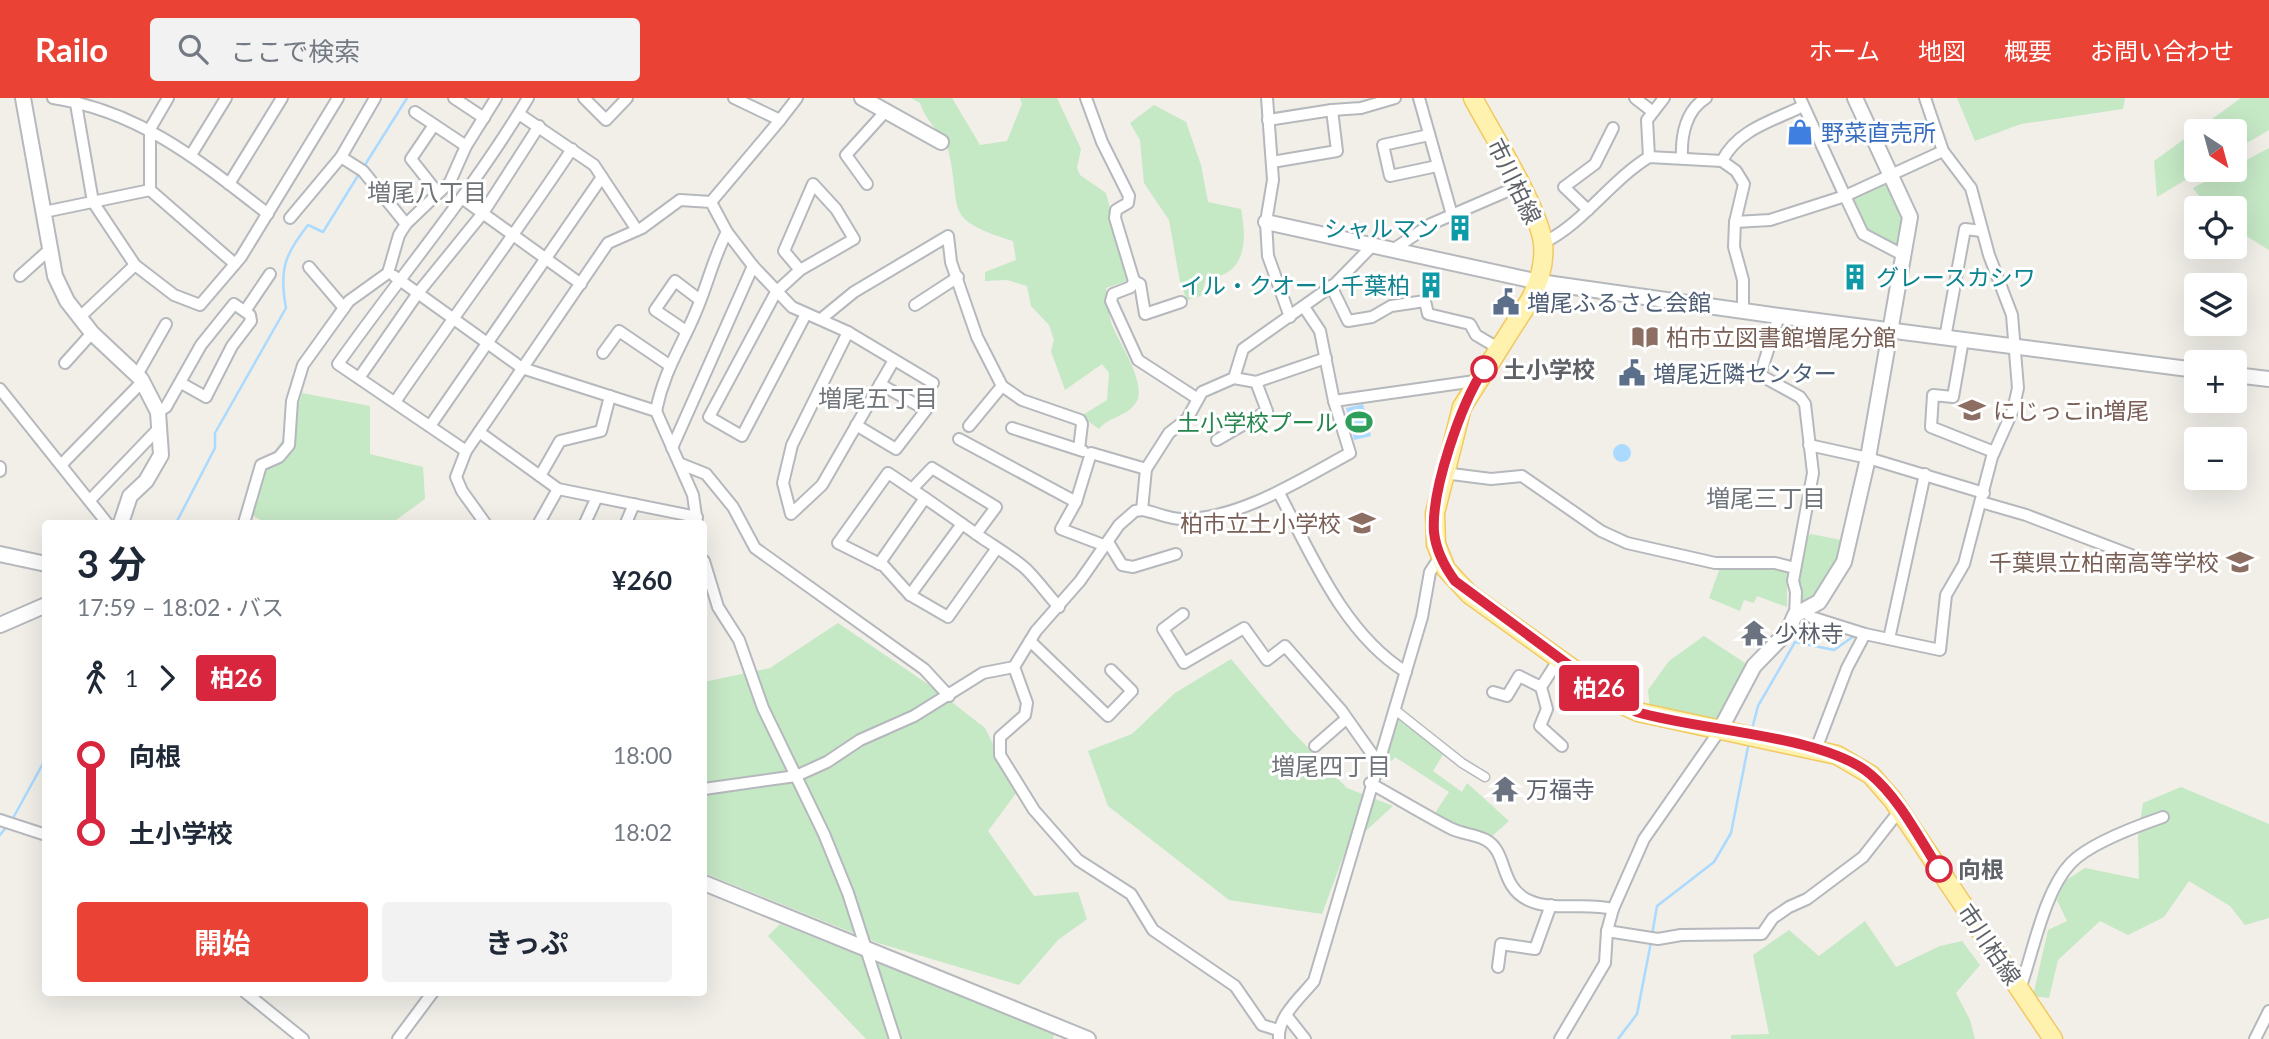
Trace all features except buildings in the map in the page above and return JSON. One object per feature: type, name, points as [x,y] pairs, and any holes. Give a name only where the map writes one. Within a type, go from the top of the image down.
[{"type":"main road","name":"市川柏線","points":[[1473,98],[1519,186],[1543,243],[1539,282],[1462,407],[1435,513],[1434,530],[1440,557],[1455,581],[1469,594],[1637,712],[1816,750],[1858,765],[1881,785],[1900,810],[2053,1039]]},
{"type":"street","points":[[23,98],[49,250],[60,288],[92,333],[140,378],[158,412],[161,455],[146,481],[130,496],[122,520]]},
{"type":"street","points":[[53,98],[108,103],[191,155],[268,214]]},
{"type":"street","points":[[168,98],[150,129],[150,190],[235,264]]},
{"type":"street","points":[[191,155],[226,98]]},
{"type":"street","points":[[229,184],[282,98]]},
{"type":"street","points":[[75,100],[93,202],[135,265],[174,295],[200,305],[235,264],[338,98]]},
{"type":"street","points":[[290,218],[341,157],[375,98]]},
{"type":"street","points":[[454,98],[484,118]]},
{"type":"street","points":[[245,520],[261,465],[284,453],[291,441],[292,401],[303,365],[344,308],[388,273],[399,235],[406,224],[450,182],[466,146],[496,98]]},
{"type":"street","points":[[466,451],[338,364],[399,279],[463,200],[528,98]]},
{"type":"street","points":[[590,100],[606,120],[627,98]]},
{"type":"street","points":[[734,98],[780,120]]},
{"type":"street","points":[[711,202],[797,98]]},
{"type":"street","points":[[862,98],[941,142]]},
{"type":"street","points":[[1086,98],[1102,142],[1129,196],[1128,203],[1116,210],[1115,218],[1134,281],[1131,287],[1113,294],[1111,301],[1130,348],[1138,360],[1198,398]]},
{"type":"street","points":[[1267,98],[1273,180],[1266,222],[1268,256],[1290,317]]},
{"type":"street","points":[[1268,120],[1361,108],[1395,98]]},
{"type":"street","points":[[1419,98],[1452,215]]},
{"type":"street","points":[[1635,98],[1653,112]]},
{"type":"street","points":[[1649,157],[1647,120],[1664,98]]},
{"type":"street","points":[[1682,157],[1681,135],[1698,103],[1706,98]]},
{"type":"street","points":[[1560,1039],[1605,963],[1607,931],[1613,909],[1644,838],[1720,730],[1754,666],[1788,631],[1800,613],[1819,602],[1844,562],[1868,458],[1910,217],[1855,98]]},
{"type":"street","points":[[1800,613],[1865,634],[1940,650],[1946,595],[1964,565],[1994,452],[2016,400],[2016,346],[2012,315],[1982,231],[1971,188],[1942,151],[1925,98]]},
{"type":"street","points":[[1722,161],[1729,147],[1741,136],[1802,102],[1863,234],[1903,255]]},
{"type":"street","points":[[1272,162],[1337,151],[1332,110]]},
{"type":"street","points":[[415,112],[466,146]]},
{"type":"street","points":[[867,184],[846,155],[885,112]]},
{"type":"street","points":[[519,114],[539,125],[594,165],[637,230]]},
{"type":"street","points":[[434,125],[411,159],[438,193]]},
{"type":"street","points":[[359,378],[418,293],[483,213],[539,125]]},
{"type":"street","points":[[1588,209],[1564,187],[1595,164],[1613,128]]},
{"type":"street","points":[[1429,135],[1383,145],[1390,176],[1437,166]]},
{"type":"street","points":[[395,402],[452,318],[515,236],[572,149]]},
{"type":"street","points":[[1735,222],[1770,220],[1846,196],[1942,151]]},
{"type":"street","points":[[341,157],[363,172],[406,224]]},
{"type":"street","points":[[1543,243],[1555,237],[1649,157],[1722,161],[1736,171],[1744,184],[1735,222],[1734,247],[1743,280],[1743,311]]},
{"type":"street","points":[[430,426],[602,177]]},
{"type":"street","points":[[800,270],[784,251],[813,184],[836,209],[853,239],[800,270],[776,292],[709,417],[742,436],[806,314]]},
{"type":"street","points":[[1394,249],[1431,224],[1519,186]]},
{"type":"street","points":[[44,212],[150,190]]},
{"type":"street","points":[[463,200],[580,284]]},
{"type":"street","points":[[483,520],[462,491],[456,477],[466,451],[608,243],[637,230],[680,200],[711,202]]},
{"type":"street","points":[[711,202],[727,232],[753,266],[792,307],[848,332],[933,383]]},
{"type":"street","points":[[1266,222],[1539,282],[2184,368]]},
{"type":"street","points":[[1945,338],[1965,229],[1982,231]]},
{"type":"street","points":[[656,411],[662,379],[700,300],[717,251],[727,232]]},
{"type":"street","points":[[821,319],[853,292],[948,236],[951,262],[976,337],[1002,386],[1022,400],[1080,420],[1083,424],[1079,449]]},
{"type":"street","points":[[1234,378],[1243,349],[1254,338],[1290,317],[1331,286],[1373,245]]},
{"type":"street","points":[[20,276],[49,250]]},
{"type":"street","points":[[80,317],[135,265]]},
{"type":"street","points":[[672,448],[753,266]]},
{"type":"street","points":[[309,267],[344,308]]},
{"type":"street","points":[[388,273],[522,368],[656,411],[663,420],[693,495],[697,520],[672,512],[558,489],[479,432]]},
{"type":"street","points":[[245,311],[270,274]]},
{"type":"street","points":[[915,305],[958,277]]},
{"type":"street","points":[[686,331],[655,310],[675,281],[700,300]]},
{"type":"street","points":[[1134,281],[1140,284],[1145,314],[1181,302]]},
{"type":"street","points":[[1331,286],[1348,321],[1372,317],[1391,306],[1425,301],[1428,314],[1470,324],[1476,335],[1498,348]]},
{"type":"street","points":[[158,412],[166,407],[201,345],[234,304],[250,314],[251,321],[232,346],[206,397],[181,383]]},
{"type":"street","points":[[707,789],[796,776],[949,696],[984,673],[1014,667],[1030,641],[1059,607],[1124,519],[1142,510],[1182,520],[1195,518],[1279,493],[1350,453],[1334,401],[1320,331],[1304,307]]},
{"type":"street","points":[[1779,316],[1760,375],[1800,397],[1808,415],[1813,473],[1795,568],[1800,613]]},
{"type":"street","points":[[62,464],[140,378],[166,324]]},
{"type":"street","points":[[603,353],[619,331],[669,365]]},
{"type":"street","points":[[848,332],[792,445],[783,483],[791,514],[822,485],[894,360]]},
{"type":"street","points":[[65,363],[92,333]]},
{"type":"street","points":[[1963,340],[1953,397],[1933,396],[1931,427],[1994,452]]},
{"type":"street","points":[[1142,510],[1146,469],[1169,433],[1188,419],[1202,392],[1234,378],[1256,382],[1326,358]]},
{"type":"street","points":[[2247,376],[2269,379]]},
{"type":"street","points":[[1217,440],[1267,411],[1256,382]]},
{"type":"street","points":[[1334,401],[1475,382]]},
{"type":"street","points":[[856,425],[897,449],[926,410],[880,384]]},
{"type":"street","points":[[969,426],[1002,386]]},
{"type":"street","points":[[0,388],[105,520]]},
{"type":"street","points":[[540,476],[560,440],[601,431],[610,396]]},
{"type":"street","points":[[90,500],[159,428]]},
{"type":"street","points":[[1012,428],[1146,469]]},
{"type":"street","points":[[959,439],[1076,502]]},
{"type":"street","points":[[1809,445],[1925,474],[2144,560]]},
{"type":"street","points":[[1091,453],[1076,502],[1061,529],[1107,544],[1122,565],[1133,567],[1176,554]]},
{"type":"street","points":[[681,464],[706,474],[733,507],[755,548],[924,669],[949,696]]},
{"type":"street","points":[[912,489],[932,468],[996,507],[976,534]]},
{"type":"street","points":[[997,548],[947,617],[910,594],[879,564],[838,543],[888,473],[997,548],[1026,569],[1059,607]]},
{"type":"street","points":[[1444,473],[1491,480],[1522,476],[1601,531],[1626,543],[1704,561],[1745,565],[1775,563],[1795,568]]},
{"type":"street","points":[[1889,639],[1925,474]]},
{"type":"street","points":[[541,520],[558,489]]},
{"type":"street","points":[[1279,493],[1318,567],[1354,621],[1384,656],[1406,672]]},
{"type":"street","points":[[587,520],[597,497]]},
{"type":"street","points":[[879,564],[925,498]]},
{"type":"street","points":[[627,520],[634,504]]},
{"type":"street","points":[[668,520],[672,512]]},
{"type":"street","points":[[910,594],[962,524]]},
{"type":"street","points":[[0,554],[42,563]]},
{"type":"street","points":[[1014,667],[1027,703],[1025,715],[1006,729],[999,747],[1006,766],[1034,810],[1078,860],[1131,894],[1153,930],[1235,986],[1262,1025],[1279,1034],[1286,1015],[1314,981],[1370,783],[1406,672],[1430,572],[1440,557]]},
{"type":"street","points":[[707,571],[718,607],[739,640],[763,709],[834,858],[895,1039]]},
{"type":"street","points":[[0,625],[42,607]]},
{"type":"street","points":[[1183,614],[1163,629],[1184,663],[1244,628],[1267,660],[1285,646],[1377,761]]},
{"type":"street","points":[[1816,750],[1847,668],[1865,634]]},
{"type":"street","points":[[1030,641],[1108,716],[1132,691],[1111,670]]},
{"type":"street","points":[[1559,659],[1541,687],[1547,709],[1540,726],[1562,747]]},
{"type":"street","points":[[1493,692],[1507,696],[1519,676],[1541,687]]},
{"type":"street","points":[[1394,709],[1462,764],[1485,777]]},
{"type":"street","points":[[1315,746],[1346,719]]},
{"type":"street","points":[[1370,783],[1452,829],[1486,840],[1497,852],[1514,890],[1528,900],[1551,905],[1590,905],[1613,909]]},
{"type":"street","points":[[1607,931],[1658,939],[1681,935],[1762,933],[1773,918],[1788,906],[1807,899],[1863,857],[1900,810]]},
{"type":"street","points":[[2020,989],[2053,892],[2073,861],[2121,832],[2163,817]]},
{"type":"street","points":[[0,820],[42,834]]},
{"type":"street","points":[[707,884],[1088,1039]]},
{"type":"street","points":[[1498,967],[1501,944],[1535,949],[1551,905]]},
{"type":"street","points":[[250,996],[303,1039]]},
{"type":"street","points":[[398,1039],[430,996]]},
{"type":"street","points":[[2256,1039],[2266,1027],[2269,1011]]},
{"type":"street","points":[[1286,1015],[1305,1039]]},
{"type":"green space","points":[[911,98],[952,98],[980,145],[1007,141],[1022,104],[1020,98],[1057,98],[1081,149],[1077,168],[1080,175],[1106,193],[1129,280],[1106,288],[1112,325],[1135,373],[1139,393],[1137,401],[1129,410],[1099,429],[1081,416],[1107,400],[1109,373],[1102,364],[1065,390],[1051,351],[1054,340],[1049,325],[1031,306],[1027,286],[1007,280],[985,281],[985,272],[1016,260],[1013,241],[974,226],[964,218],[956,200],[946,144],[926,117],[920,103]]},
{"type":"green space","points":[[1957,98],[2125,98],[2123,109],[2021,124],[1975,141]]},
{"type":"green space","points":[[2241,98],[2269,98],[2269,130],[2247,143],[2247,119],[2212,119]]},
{"type":"green space","points":[[1154,105],[1186,122],[1201,165],[1208,202],[1241,209],[1244,240],[1239,259],[1226,273],[1216,277],[1208,272],[1201,296],[1187,300],[1180,282],[1169,220],[1144,183],[1140,140],[1130,123]]},
{"type":"green space","points":[[2184,139],[2184,181],[2157,197],[2154,161]]},
{"type":"green space","points":[[2269,148],[2269,250],[2247,236],[2247,196],[2199,196],[2193,188],[2204,182],[2247,182],[2247,160]]},
{"type":"green space","points":[[1883,183],[1888,184],[1903,216],[1899,244],[1895,246],[1867,228],[1856,214],[1854,206],[1853,197]]},
{"type":"green space","points":[[302,393],[370,406],[370,454],[423,467],[425,499],[396,520],[261,520],[241,510],[254,479],[294,424]]},
{"type":"green space","points":[[1811,534],[1841,540],[1843,544],[1828,578],[1818,593],[1805,605],[1800,598],[1797,581],[1806,537]]},
{"type":"green space","points":[[1774,567],[1787,570],[1787,607],[1757,596],[1754,603],[1744,600],[1740,611],[1709,598],[1720,568]]},
{"type":"green space","points":[[838,623],[935,689],[985,728],[1017,792],[988,831],[1034,896],[1078,892],[1087,919],[1058,940],[1019,985],[878,943],[707,874],[707,681],[770,668]]},
{"type":"green space","points":[[1704,636],[1748,665],[1721,716],[1711,722],[1650,708],[1648,690],[1669,661]]},
{"type":"green space","points":[[1231,659],[1290,729],[1347,788],[1393,806],[1346,849],[1322,914],[1229,900],[1108,806],[1088,751],[1132,734],[1175,693]]},
{"type":"green space","points":[[1397,715],[1444,753],[1433,771],[1462,792],[1467,783],[1509,821],[1491,837],[1456,826],[1435,813],[1449,792],[1395,757],[1392,761],[1382,759]]},
{"type":"green space","points":[[2181,787],[2269,824],[2269,918],[2245,925],[2230,906],[2189,881],[2164,917],[2128,935],[2100,921],[2058,960],[2049,998],[2033,996],[2048,930],[2067,921],[2057,900],[2065,881],[2085,868],[2139,879],[2138,836],[2143,803]]},
{"type":"green space","points":[[1865,921],[1896,967],[1940,946],[1962,941],[1980,965],[1956,993],[1970,1020],[1975,1039],[1731,1039],[1731,1035],[1769,1034],[1753,955],[1789,930],[1819,956]]},
{"type":"green space","points":[[780,924],[1054,1033],[1053,1039],[866,1039],[768,936]]},
{"type":"water","name":"土小学校プール","points":[[1363,404],[1371,436],[1354,440],[1346,408]]},
{"type":"water","points":[[1622,444],[1628,447],[1631,453],[1628,459],[1622,462],[1616,459],[1613,453],[1616,447]]},
{"type":"waterway","points":[[363,168],[407,98]]},
{"type":"waterway","points":[[178,520],[215,448],[215,433],[286,308],[284,273],[293,245],[308,225],[323,232],[359,174]]},
{"type":"waterway","points":[[1752,729],[1758,706],[1795,642],[1834,650],[1854,636]]},
{"type":"waterway","points":[[1652,935],[1657,906],[1714,862],[1731,833],[1749,742]]},
{"type":"waterway","points":[[12,820],[42,765]]},
{"type":"waterway","points":[[0,835],[8,825]]},
{"type":"waterway","points":[[1618,1039],[1637,1014],[1651,942]]},
{"type":"bus line","name":"柏26","points":[[1484,369],[1462,407],[1435,513],[1436,544],[1446,569],[1455,581],[1469,594],[1623,705],[1637,712],[1658,719],[1745,734],[1837,755],[1858,765],[1881,785],[1892,799],[1939,869]]},
{"type":"place","name":"野菜直売所","points":[[1800,132]]},
{"type":"place","name":"シャルマン","points":[[1460,228]]},
{"type":"place","name":"グレースカシワ","points":[[1855,277]]},
{"type":"place","name":"イル・クオーレ千葉柏","points":[[1431,285]]},
{"type":"place","name":"増尾ふるさと会館","points":[[1506,302]]},
{"type":"place","name":"柏市立図書館増尾分館","points":[[1645,337]]},
{"type":"place","name":"土小学校","points":[[1484,369]]},
{"type":"place","name":"増尾近隣センター","points":[[1632,373]]},
{"type":"place","name":"にじっこin増尾","points":[[1972,410]]},
{"type":"place","name":"土小学校プール","points":[[1359,422]]},
{"type":"place","name":"柏市立土小学校","points":[[1362,523]]},
{"type":"place","name":"千葉県立柏南高等学校","points":[[2240,562]]},
{"type":"place","name":"少林寺","points":[[1754,633]]},
{"type":"place","name":"万福寺","points":[[1505,789]]},
{"type":"place","name":"向根","points":[[1939,869]]},
{"type":"district","name":"増尾八丁目","points":[[427,191]]},
{"type":"district","name":"増尾五丁目","points":[[878,397]]},
{"type":"district","name":"増尾三丁目","points":[[1766,497]]},
{"type":"district","name":"増尾四丁目","points":[[1331,765]]}]
